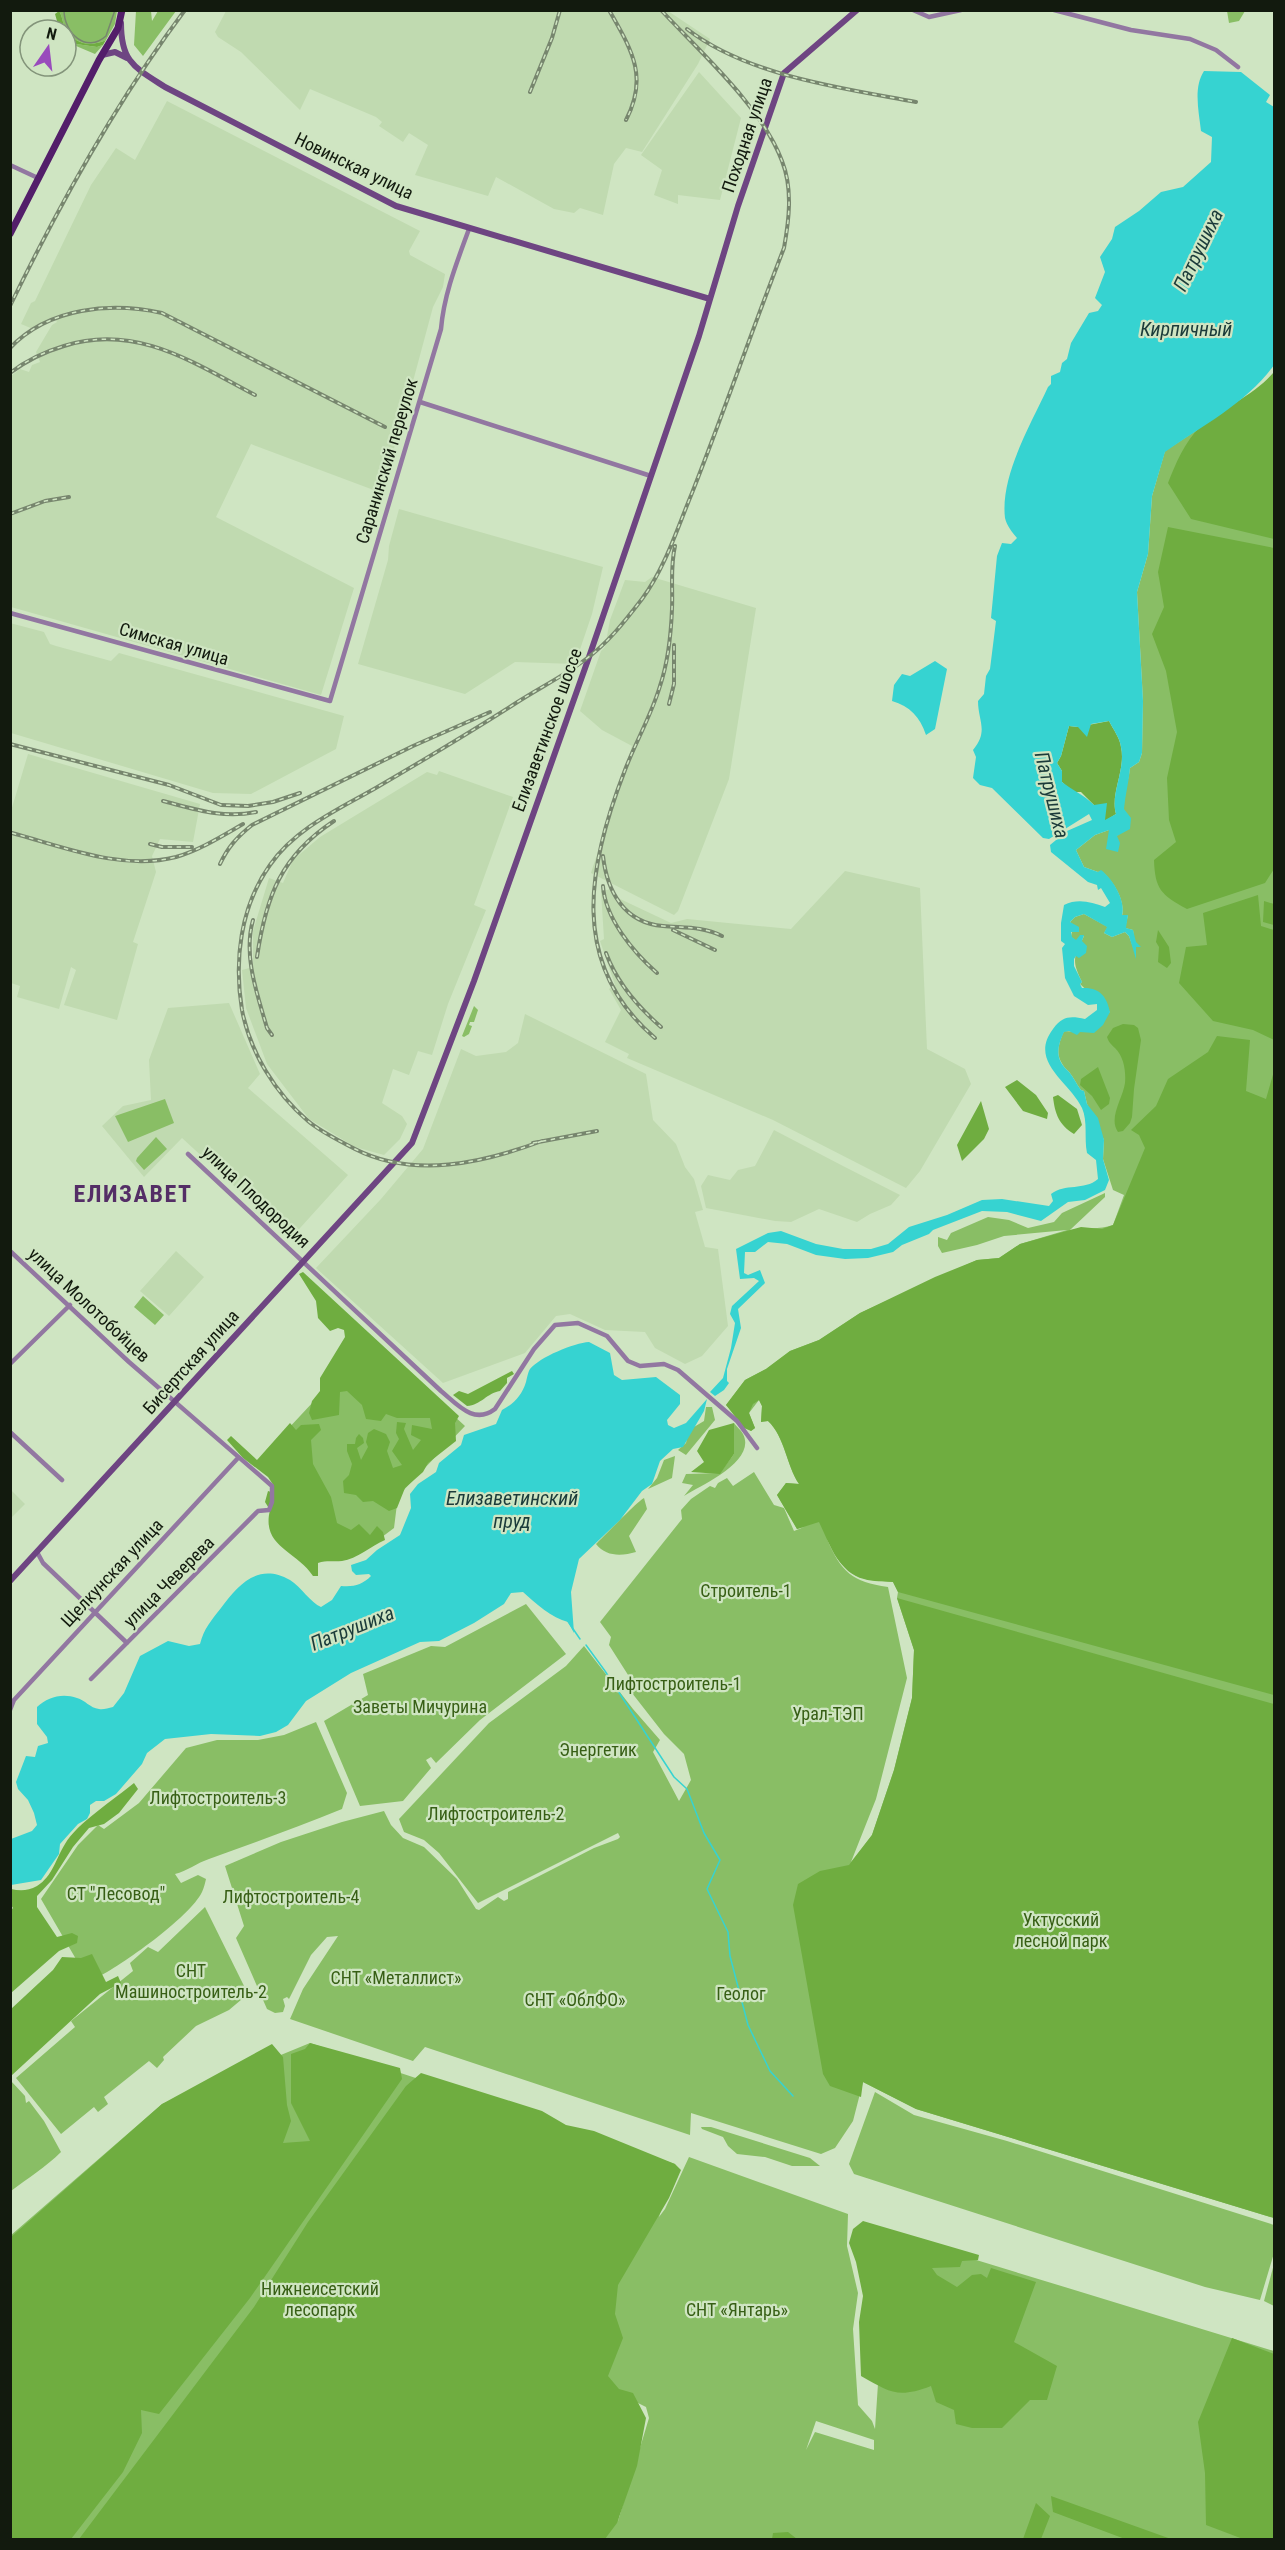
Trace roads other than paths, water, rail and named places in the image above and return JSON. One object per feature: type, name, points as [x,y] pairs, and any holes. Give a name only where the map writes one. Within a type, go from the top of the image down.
[{"type":"main road","points":[[122,10],[121,37],[127,58]]},
{"type":"main road","name":"Походная улица","points":[[710,299],[738,206],[784,73],[857,10]]},
{"type":"main road","points":[[10,234],[121,20]]},
{"type":"main road","points":[[102,55],[115,52],[127,58]]},
{"type":"main road","name":"Новинская улица","points":[[127,58],[142,72],[165,87],[396,206],[710,299]]},
{"type":"main road","name":"Елизаветинское шоссе","points":[[395,1164],[412,1143],[474,981],[651,476],[710,299]]},
{"type":"main road","name":"Бисертская улица","points":[[10,1581],[395,1164]]},
{"type":"street","points":[[913,10],[929,17],[961,10]]},
{"type":"street","points":[[1054,10],[1131,30],[1190,39],[1216,50],[1238,67]]},
{"type":"street","points":[[10,165],[38,178]]},
{"type":"street","name":"Саранинский переулок","points":[[330,701],[441,329],[446,297],[469,229]]},
{"type":"street","points":[[420,402],[651,476]]},
{"type":"street","name":"Симская улица","points":[[10,613],[330,701]]},
{"type":"street","name":"улица Плодородия","points":[[188,1154],[441,1391],[469,1413],[477,1416],[487,1415],[495,1409],[534,1349],[555,1325],[578,1323],[607,1336],[628,1361],[634,1364],[640,1366],[664,1364],[678,1370],[737,1421],[757,1448]]},
{"type":"street","name":"улица Молотобойцев","points":[[10,1251],[176,1403],[272,1486],[272,1502],[269,1510]]},
{"type":"street","points":[[10,1364],[70,1305]]},
{"type":"street","points":[[10,1432],[62,1480]]},
{"type":"street","name":"Щелкунская улица","points":[[10,1710],[12,1698],[238,1458]]},
{"type":"street","name":"улица Чеверева","points":[[91,1679],[258,1511],[269,1510]]},
{"type":"street","points":[[37,1552],[43,1563],[127,1643]]},
{"type":"water","name":"Кирпичный","points":[[1204,71],[1241,72],[1270,95],[1266,102],[1274,107],[1274,365],[1238,402],[1165,452],[1152,496],[1148,554],[1137,592],[1143,701],[1142,753],[1139,762],[1130,768],[1124,809],[1131,818],[1130,829],[1117,836],[1120,843],[1118,852],[1106,849],[1109,830],[1095,835],[1076,850],[1084,867],[1098,872],[1101,870],[1114,885],[1122,903],[1122,915],[1128,915],[1126,928],[1133,930],[1136,942],[1141,947],[1136,947],[1136,959],[1129,936],[1125,932],[1112,937],[1104,933],[1107,927],[1084,914],[1075,917],[1070,922],[1079,927],[1079,932],[1071,932],[1072,937],[1076,940],[1080,935],[1084,935],[1082,941],[1087,946],[1086,953],[1074,959],[1074,966],[1082,982],[1080,984],[1082,988],[1094,989],[1102,994],[1110,1012],[1103,1025],[1094,1033],[1080,1032],[1077,1035],[1069,1031],[1064,1032],[1059,1047],[1059,1057],[1079,1088],[1084,1091],[1087,1104],[1098,1118],[1104,1140],[1103,1159],[1109,1180],[1105,1190],[1085,1200],[1068,1202],[1041,1221],[1007,1212],[982,1211],[933,1230],[893,1252],[868,1258],[845,1259],[816,1255],[787,1244],[768,1242],[755,1252],[745,1252],[744,1273],[748,1275],[760,1270],[765,1283],[738,1309],[741,1328],[727,1369],[729,1383],[715,1396],[710,1392],[723,1378],[731,1348],[735,1323],[730,1314],[732,1306],[759,1281],[754,1278],[740,1279],[736,1249],[768,1233],[781,1231],[816,1244],[843,1249],[871,1249],[888,1244],[909,1227],[947,1215],[982,1200],[1002,1199],[1049,1206],[1053,1201],[1051,1194],[1056,1191],[1087,1185],[1098,1179],[1096,1160],[1087,1153],[1082,1108],[1048,1062],[1045,1052],[1053,1029],[1060,1022],[1071,1017],[1085,1019],[1097,1010],[1097,1004],[1088,1005],[1074,996],[1065,978],[1062,948],[1065,944],[1061,941],[1061,923],[1064,905],[1085,902],[1105,907],[1110,903],[1101,888],[1098,890],[1097,885],[1088,882],[1051,852],[1050,845],[1067,831],[1092,820],[1089,814],[1049,839],[1043,838],[992,788],[980,785],[973,778],[976,757],[973,750],[981,737],[978,701],[984,694],[986,676],[990,669],[996,621],[991,618],[997,556],[1002,543],[1011,544],[1017,538],[1005,518],[1007,485],[1012,468],[1051,384],[1051,376],[1060,372],[1062,363],[1067,359],[1071,343],[1089,313],[1098,311],[1102,305],[1095,298],[1105,272],[1100,257],[1112,239],[1115,227],[1161,192],[1183,187],[1211,162],[1212,137],[1201,131],[1199,116],[1198,92]],"holes":[[[1109,721],[1118,737],[1122,756],[1115,798],[1116,814],[1105,820],[1107,803],[1094,805],[1062,782],[1062,771],[1057,763],[1069,726],[1078,727],[1087,737],[1091,724]]]},
{"type":"water","points":[[935,661],[947,669],[935,729],[926,735],[914,713],[892,701],[894,685],[902,674],[910,676]]},
{"type":"water","name":"Елизаветинский пруд","points":[[589,1342],[610,1353],[614,1375],[622,1380],[656,1377],[680,1395],[680,1404],[667,1420],[668,1425],[674,1428],[686,1423],[707,1399],[704,1411],[683,1447],[673,1449],[660,1461],[652,1484],[642,1491],[620,1520],[579,1559],[571,1592],[574,1633],[568,1622],[550,1614],[523,1592],[511,1593],[504,1604],[439,1641],[420,1642],[351,1673],[306,1701],[288,1725],[276,1732],[260,1736],[211,1734],[165,1739],[147,1753],[142,1764],[116,1794],[90,1805],[87,1819],[78,1824],[60,1844],[59,1854],[41,1880],[11,1885],[11,1839],[32,1831],[37,1825],[28,1800],[18,1789],[16,1782],[26,1756],[35,1757],[38,1746],[48,1743],[47,1737],[37,1724],[37,1707],[51,1698],[66,1696],[80,1699],[96,1708],[113,1707],[124,1693],[140,1656],[168,1641],[189,1646],[200,1644],[208,1625],[234,1591],[259,1575],[279,1575],[290,1580],[321,1607],[332,1600],[341,1586],[354,1586],[364,1582],[371,1576],[369,1574],[356,1575],[351,1565],[366,1560],[400,1535],[411,1508],[410,1494],[418,1484],[436,1472],[439,1463],[461,1445],[464,1435],[496,1424],[502,1410],[520,1395],[529,1370],[535,1364],[558,1351]]},
{"type":"waterway","points":[[567,1620],[580,1639]]},
{"type":"waterway","points":[[586,1645],[674,1777],[687,1789],[704,1833],[720,1860],[707,1889],[728,1932],[730,1956],[748,2025],[770,2071],[793,2096]]},
{"type":"tram line","points":[[64,10],[72,33],[84,42],[91,43],[106,36],[115,10]]},
{"type":"railway","points":[[10,306],[90,154],[112,117],[185,10]]},
{"type":"railway","points":[[530,92],[552,38],[560,10]]},
{"type":"railway","points":[[609,10],[630,50],[637,76],[633,104],[626,120]]},
{"type":"railway","points":[[542,1141],[472,1161],[425,1165],[401,1164],[378,1158],[325,1133],[308,1121],[285,1098],[258,1056],[242,1010],[239,954],[252,898],[260,881],[280,852],[318,821],[445,747],[594,653],[609,639],[642,599],[670,548],[784,248],[789,193],[782,161],[760,121],[729,81],[661,10]]},
{"type":"railway","points":[[687,29],[711,45],[767,69],[827,85],[916,102]]},
{"type":"railway","points":[[10,348],[26,334],[43,324],[82,311],[122,308],[162,313],[385,427]]},
{"type":"railway","points":[[10,373],[36,357],[64,346],[90,340],[116,339],[140,343],[187,359],[255,395]]},
{"type":"railway","points":[[10,514],[45,501],[69,497]]},
{"type":"railway","points":[[655,1038],[627,1009],[608,978],[598,946],[594,912],[595,877],[612,806],[629,759],[652,708],[665,668],[671,629],[672,570],[675,546]]},
{"type":"railway","points":[[669,704],[674,684],[674,645]]},
{"type":"railway","points":[[220,864],[233,843],[252,825],[413,746],[490,712]]},
{"type":"railway","points":[[10,744],[169,785],[221,805],[248,806],[273,802],[300,793]]},
{"type":"railway","points":[[163,801],[220,814],[256,812]]},
{"type":"railway","points":[[257,957],[265,915],[279,879],[301,848],[334,821]]},
{"type":"railway","points":[[12,833],[93,856],[156,861],[194,851],[243,824]]},
{"type":"railway","points":[[150,844],[162,847],[192,847]]},
{"type":"railway","points":[[603,856],[613,893],[628,912],[638,919],[649,924],[700,929],[722,936]]},
{"type":"railway","points":[[603,886],[609,910],[622,934],[657,973]]},
{"type":"railway","points":[[253,920],[250,934],[252,974],[267,1028],[272,1035]]},
{"type":"railway","points":[[673,930],[715,950]]},
{"type":"railway","points":[[606,953],[629,993],[661,1027]]},
{"type":"railway","points":[[533,1143],[597,1131]]},
{"type":"district","name":"ЕЛИЗАВЕТ","points":[[133,1194]]},
{"type":"water label","name":"Патрушиха","points":[[1198,250]]},
{"type":"water label","name":"Патрушиха","points":[[1052,795]]},
{"type":"water label","name":"Патрушиха","points":[[352,1628]]},
{"type":"park label","name":"Строитель-1","points":[[746,1591]]},
{"type":"park label","name":"Лифтостроитель-1","points":[[673,1684]]},
{"type":"park label","name":"Заветы Мичурина","points":[[420,1707]]},
{"type":"park label","name":"Урал-ТЭП","points":[[828,1714]]},
{"type":"park label","name":"Энергетик","points":[[598,1750]]},
{"type":"park label","name":"Лифтостроитель-3","points":[[218,1798]]},
{"type":"park label","name":"Лифтостроитель-2","points":[[496,1814]]},
{"type":"park label","name":"СТ \"Лесовод\"","points":[[116,1894]]},
{"type":"park label","name":"Лифтостроитель-4","points":[[291,1897]]},
{"type":"park label","name":"Уктусский лесной парк","points":[[1061,1930]]},
{"type":"park label","name":"СНТ «Металлист»","points":[[396,1978]]},
{"type":"park label","name":"СНТ Машиностроитель-2","points":[[191,1981]]},
{"type":"park label","name":"Геолог","points":[[741,1994]]},
{"type":"park label","name":"СНТ «ОблФО»","points":[[575,2000]]},
{"type":"park label","name":"Нижнеисетский лесопарк","points":[[320,2299]]},
{"type":"park label","name":"СНТ «Янтарь»","points":[[737,2310]]}]
